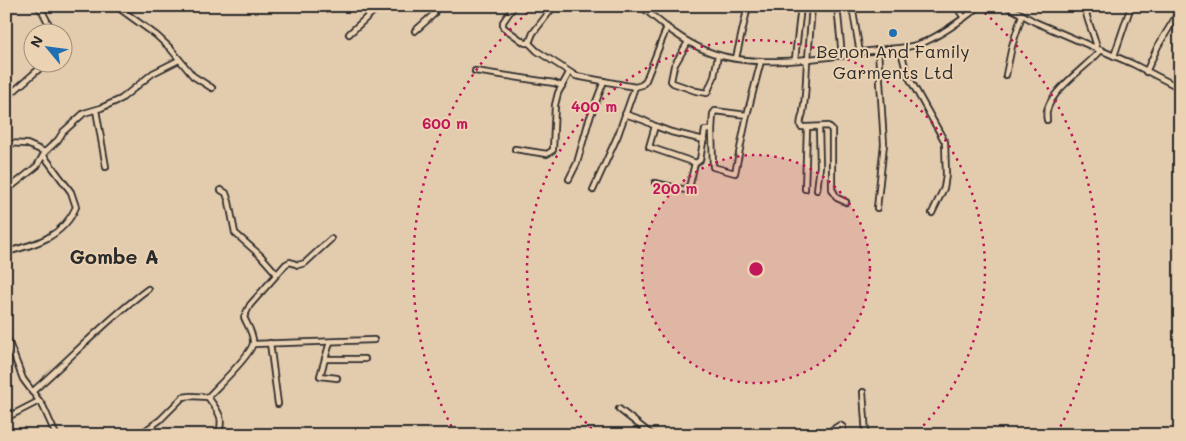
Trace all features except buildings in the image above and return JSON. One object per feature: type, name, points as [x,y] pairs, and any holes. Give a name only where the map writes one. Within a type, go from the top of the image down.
[{"type":"street","points":[[37,6],[48,22]]},
{"type":"street","points":[[116,6],[156,35],[170,48],[193,76],[212,88]]},
{"type":"street","points":[[349,34],[379,6]]},
{"type":"street","points":[[415,31],[434,14],[436,6]]},
{"type":"street","points":[[514,6],[503,22],[503,28],[524,44],[529,44],[536,51],[569,73],[583,79],[635,87],[646,80],[666,27]]},
{"type":"street","points":[[529,44],[533,33],[554,6]]},
{"type":"street","points":[[642,6],[666,27],[688,42],[718,55],[761,61],[842,56],[903,48],[923,43],[980,6]]},
{"type":"street","points":[[736,58],[748,6]]},
{"type":"street","points":[[795,59],[801,6]]},
{"type":"street","points":[[812,6],[805,59],[807,61],[804,109],[800,126],[828,126],[832,130],[832,189],[837,198],[846,202]]},
{"type":"street","points":[[837,6],[842,56]]},
{"type":"street","points":[[852,6],[860,53]]},
{"type":"street","points":[[956,6],[964,18]]},
{"type":"street","points":[[1007,6],[1022,15],[1180,88]]},
{"type":"street","points":[[1085,6],[1086,18],[1093,31],[1099,50]]},
{"type":"street","points":[[1114,56],[1131,6]]},
{"type":"street","points":[[1146,72],[1158,46],[1180,10]]},
{"type":"street","points":[[1006,74],[1012,46],[1022,15]]},
{"type":"street","points":[[688,42],[674,66],[671,80],[673,83],[706,93],[714,77],[718,55]]},
{"type":"street","points":[[903,48],[902,56],[907,74],[945,142],[946,175],[944,188],[932,213]]},
{"type":"street","points":[[877,208],[884,144],[878,50]]},
{"type":"street","points":[[1047,120],[1047,110],[1059,89],[1091,62],[1099,50]]},
{"type":"street","points":[[6,191],[28,174],[63,132],[84,113],[121,99],[152,72],[179,60]]},
{"type":"street","points":[[747,115],[715,111],[713,114],[713,167],[735,173],[761,61]]},
{"type":"street","points":[[475,71],[554,83],[562,86]]},
{"type":"street","points":[[6,98],[36,72]]},
{"type":"street","points":[[515,149],[547,154],[553,150],[555,105],[569,73]]},
{"type":"street","points":[[569,179],[577,163],[589,120],[604,81]]},
{"type":"street","points":[[592,190],[618,135],[635,87]]},
{"type":"street","points":[[96,110],[106,167]]},
{"type":"street","points":[[624,114],[671,132],[704,140]]},
{"type":"street","points":[[655,126],[649,147],[695,163],[698,163],[700,160],[705,130],[712,130]]},
{"type":"street","points":[[805,189],[807,127]]},
{"type":"street","points":[[816,190],[820,166],[819,127]]},
{"type":"street","points":[[6,143],[27,144],[45,154],[71,192],[76,206],[66,221],[50,238],[6,252]]},
{"type":"street","points":[[655,183],[686,190],[690,184],[695,163]]},
{"type":"street","points":[[220,190],[226,193],[235,233],[261,256],[276,273]]},
{"type":"street","points":[[208,398],[247,355],[253,344],[244,314],[250,305],[276,273],[288,263],[298,265],[305,263],[331,239]]},
{"type":"street","points":[[32,392],[123,308],[148,289]]},
{"type":"street","points":[[6,335],[18,367],[32,392],[40,401],[56,435]]},
{"type":"street","points":[[253,344],[374,340]]},
{"type":"street","points":[[330,342],[320,376],[337,378]]},
{"type":"street","points":[[270,343],[278,404]]},
{"type":"street","points":[[325,359],[365,359]]},
{"type":"street","points":[[863,392],[866,435]]},
{"type":"street","points":[[139,435],[160,420],[183,397],[191,396],[208,398],[221,417],[222,425],[218,435]]},
{"type":"street","points":[[6,418],[40,401]]},
{"type":"street","points":[[619,409],[652,435]]},
{"type":"street","points":[[824,435],[840,425],[843,427],[843,435]]},
{"type":"place","name":"Benon And Family Garments Ltd","points":[[893,33]]},
{"type":"district","name":"Gombe A","points":[[114,257]]}]
